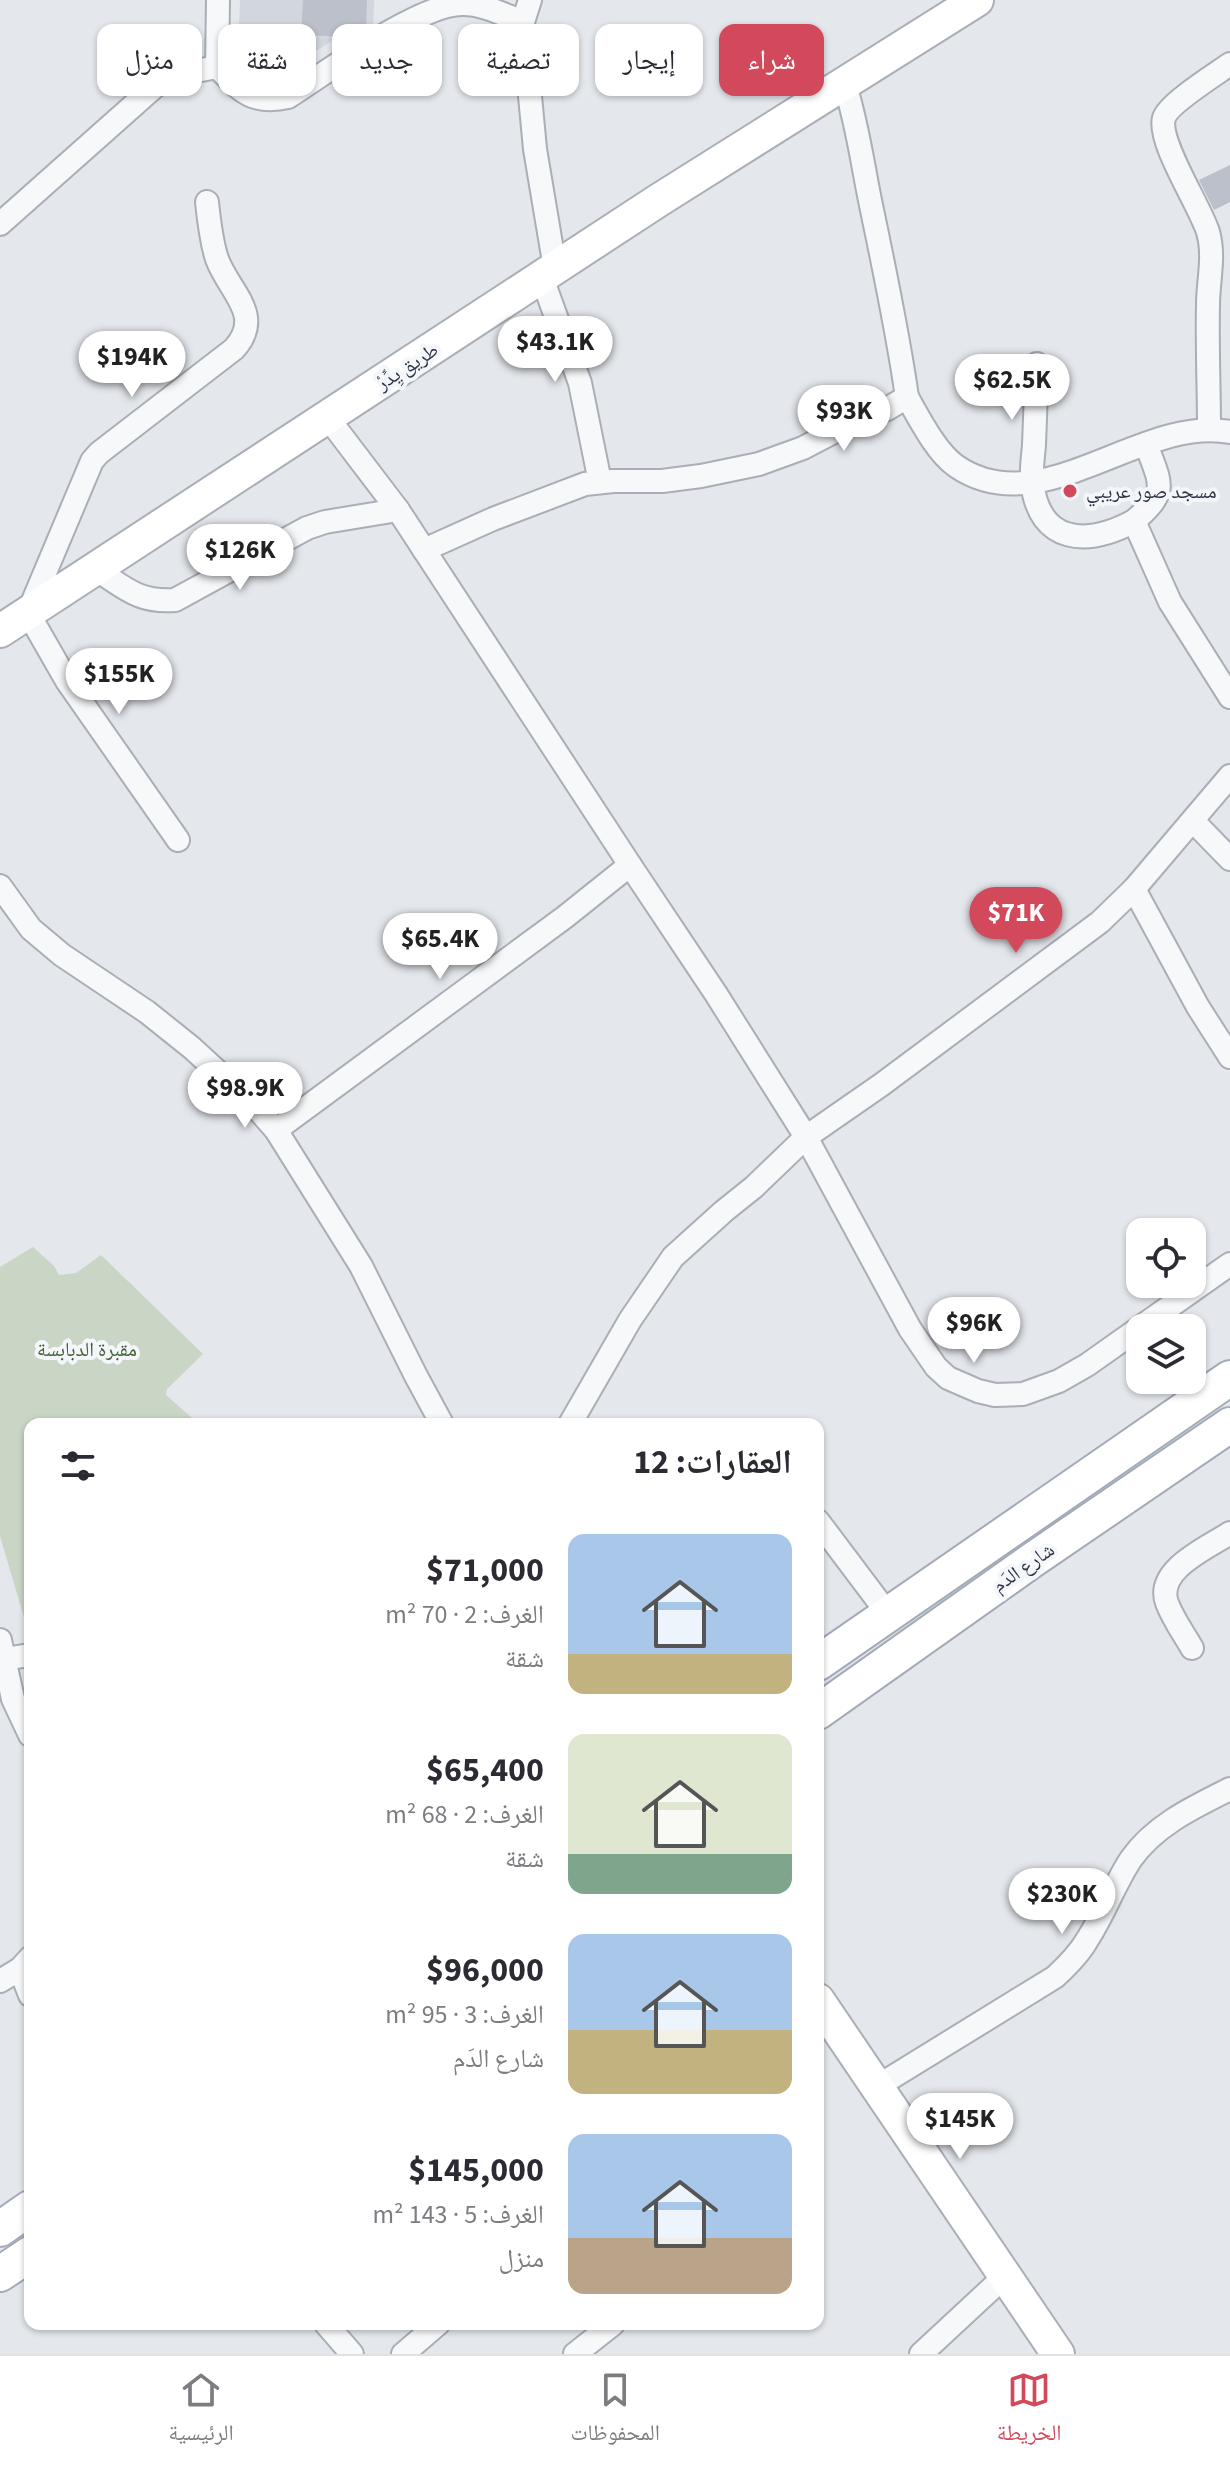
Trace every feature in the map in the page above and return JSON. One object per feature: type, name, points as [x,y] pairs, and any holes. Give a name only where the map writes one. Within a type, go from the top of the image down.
[{"type":"main road","name":"شارع الدَم","points":[[824,1659],[1230,1378]]},
{"type":"main road","name":"شارع الدَم","points":[[824,1708],[1230,1425]]},
{"type":"main road","points":[[0,2229],[24,2212]]},
{"type":"main road","points":[[0,2274],[24,2258]]},
{"type":"street","points":[[218,0],[217,67],[242,93],[274,100],[288,97],[428,11],[464,4],[523,22]]},
{"type":"street","points":[[530,0],[523,22],[549,273],[580,383],[600,482]]},
{"type":"street","name":"طريق يِدِّرْ","points":[[0,631],[549,273],[977,0]]},
{"type":"street","points":[[845,85],[856,120],[896,324],[907,397],[927,432],[953,465],[980,479],[1032,482],[1078,470],[1170,437],[1220,430],[1208,312],[1220,278],[1212,266],[1209,235],[1174,158],[1163,125],[1170,108],[1230,64]]},
{"type":"street","points":[[0,224],[161,81],[217,67]]},
{"type":"street","points":[[178,840],[67,681],[28,613],[92,461],[243,340],[248,325],[241,301],[218,260],[207,202]]},
{"type":"street","points":[[1037,364],[1032,482],[1038,505],[1048,522],[1068,535],[1094,537],[1134,521],[1160,494],[1159,478],[1146,444]]},
{"type":"street","points":[[424,550],[493,519],[585,484],[662,481],[759,464],[803,448],[907,397]]},
{"type":"street","points":[[328,418],[398,510],[716,994],[806,1137],[910,1329],[936,1367],[948,1378],[978,1391],[995,1395],[1023,1394],[1059,1381],[1230,1264]]},
{"type":"street","points":[[94,568],[142,598],[156,602],[175,600],[307,528],[398,510]]},
{"type":"street","points":[[1134,521],[1170,602],[1230,697]]},
{"type":"street","points":[[573,1418],[630,1320],[673,1257],[806,1137],[1100,922],[1134,889],[1230,776]]},
{"type":"street","points":[[1193,821],[1230,859]]},
{"type":"street","points":[[276,1130],[565,917],[630,865]]},
{"type":"street","points":[[0,886],[31,929],[62,955],[147,1012],[192,1048],[254,1105],[276,1130],[361,1266],[439,1418]]},
{"type":"street","points":[[1134,889],[1198,1007],[1230,1057]]},
{"type":"street","points":[[824,1529],[888,1614]]},
{"type":"street","points":[[1192,1648],[1167,1604],[1166,1582],[1173,1571],[1230,1533]]},
{"type":"street","points":[[24,1654],[2,1650],[8,1714],[24,1729]]},
{"type":"street","points":[[878,2086],[1055,1977],[1086,1942],[1118,1881],[1144,1843],[1170,1822],[1230,1789]]},
{"type":"street","points":[[0,1981],[24,1964]]},
{"type":"street","points":[[824,2009],[1058,2354]]},
{"type":"street","points":[[921,2354],[1005,2276]]},
{"type":"street","points":[[331,2330],[352,2354]]},
{"type":"street","points":[[403,2354],[431,2330]]},
{"type":"street","points":[[575,2354],[605,2330]]},
{"type":"shaded area","points":[[240,0],[374,0],[373,24],[332,24],[332,41],[316,51],[316,24],[239,24]]},
{"type":"green space","name":"مقبرة الدبابسة","points":[[33,1247],[54,1266],[59,1275],[76,1273],[101,1255],[203,1354],[167,1389],[166,1395],[192,1418],[24,1418],[24,1617],[0,1536],[0,1267]]},
{"type":"building","points":[[303,0],[367,0],[366,24],[332,24],[332,36],[316,36],[316,24],[302,24]]},
{"type":"building","points":[[1230,165],[1230,202],[1214,210],[1199,180]]},
{"type":"place","name":"مسجد صور عريبي","points":[[1070,491]]}]
